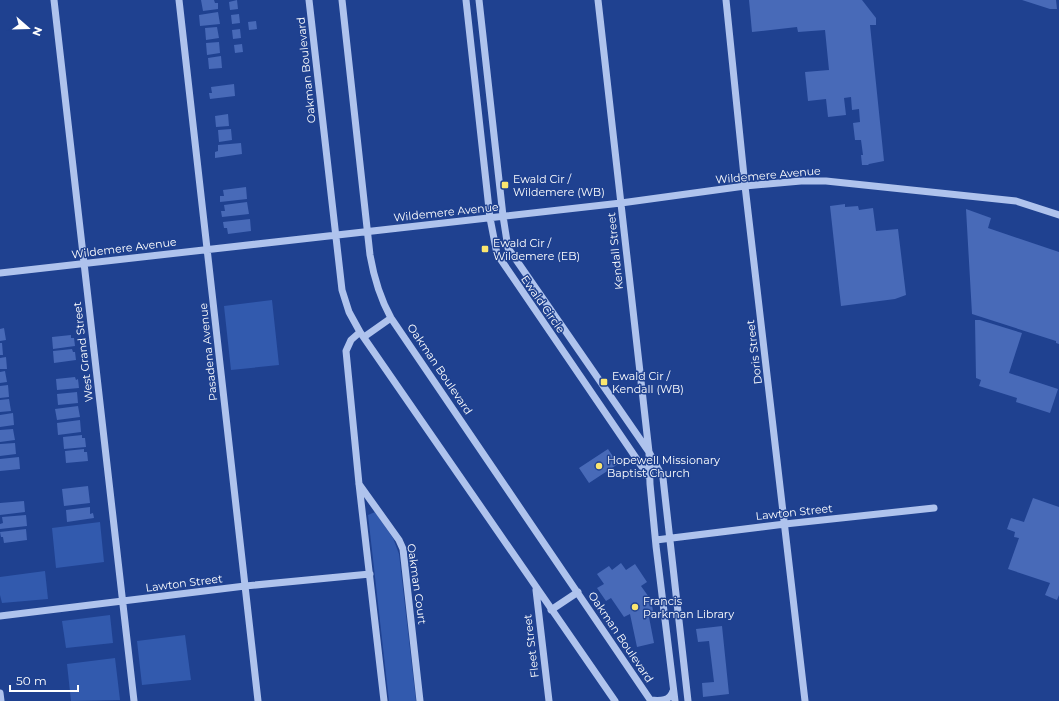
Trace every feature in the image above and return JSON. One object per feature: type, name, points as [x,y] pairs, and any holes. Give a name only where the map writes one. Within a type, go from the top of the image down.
[{"type":"street","name":"West Grand Street","points":[[54,0],[134,701]]},
{"type":"street","name":"Pasadena Avenue","points":[[180,0],[258,701]]},
{"type":"street","name":"Oakman Boulevard","points":[[309,0],[342,290],[349,312],[362,335],[615,701]]},
{"type":"street","name":"Oakman Boulevard","points":[[342,0],[373,274],[382,301],[391,318],[651,701]]},
{"type":"street","name":"Ewald Circle","points":[[466,0],[490,218],[495,248],[500,261],[650,477]]},
{"type":"street","name":"Ewald Circle","points":[[479,0],[506,241],[512,255],[649,452]]},
{"type":"street","name":"Kendall Street","points":[[598,0],[649,452],[656,546],[675,701]]},
{"type":"street","name":"Doris Street","points":[[726,0],[745,186],[805,701]]},
{"type":"street","name":"Wildemere Avenue","points":[[0,273],[621,203],[745,186],[801,181],[826,181],[1016,201],[1059,215]]},
{"type":"street","name":"Oakman Court","points":[[384,701],[359,484],[346,351],[351,340],[391,318]]},
{"type":"street","name":"Kendall Street","points":[[649,452],[663,478],[688,701]]},
{"type":"street","name":"Oakman Court","points":[[359,484],[399,540],[403,549],[420,701]]},
{"type":"street","name":"Lawton Street","points":[[656,540],[934,508]]},
{"type":"street","name":"Lawton Street","points":[[0,616],[245,586],[370,574]]},
{"type":"street","name":"Fleet Street","points":[[536,588],[549,701]]},
{"type":"street","points":[[551,610],[578,592]]},
{"type":"street","points":[[651,701],[669,700],[672,697],[674,689]]},
{"type":"street","points":[[0,693],[1,701]]},
{"type":"shaded area","points":[[272,300],[279,365],[231,370],[224,306]]},
{"type":"shaded area","points":[[375,512],[393,538],[399,554],[416,701],[389,701],[368,515]]},
{"type":"shaded area","points":[[100,522],[104,562],[56,568],[52,528]]},
{"type":"shaded area","points":[[45,571],[48,599],[2,603],[0,595],[0,577]]},
{"type":"shaded area","points":[[110,615],[113,643],[66,648],[62,621]]},
{"type":"shaded area","points":[[185,635],[191,680],[142,685],[137,641]]},
{"type":"shaded area","points":[[115,658],[120,700],[71,701],[67,664]]},
{"type":"building","points":[[201,0],[214,0],[215,3],[218,3],[218,9],[203,11]]},
{"type":"building","points":[[237,0],[238,9],[230,10],[229,2]]},
{"type":"building","points":[[749,0],[862,0],[876,18],[876,25],[870,25],[884,161],[862,165],[861,155],[863,155],[861,140],[855,140],[853,123],[860,122],[859,109],[852,110],[851,97],[844,98],[846,115],[828,117],[826,99],[808,101],[805,72],[829,70],[825,30],[798,32],[797,27],[752,32]]},
{"type":"building","points":[[1022,0],[1056,0],[1057,9],[1050,9]]},
{"type":"building","points":[[218,12],[220,24],[200,26],[199,15]]},
{"type":"building","points":[[239,14],[240,23],[232,24],[231,15]]},
{"type":"building","points":[[256,21],[257,29],[249,30],[248,22]]},
{"type":"building","points":[[217,27],[219,38],[206,40],[205,28]]},
{"type":"building","points":[[240,29],[241,38],[233,39],[232,30]]},
{"type":"building","points":[[219,42],[220,53],[207,55],[206,43]]},
{"type":"building","points":[[242,44],[243,52],[235,53],[234,45]]},
{"type":"building","points":[[221,56],[222,68],[209,69],[208,58]]},
{"type":"building","points":[[234,84],[235,96],[210,99],[209,93],[212,93],[211,87]]},
{"type":"building","points":[[228,114],[229,126],[216,127],[215,116]]},
{"type":"building","points":[[231,129],[232,140],[219,142],[218,130]]},
{"type":"building","points":[[241,143],[242,154],[215,158],[215,152],[218,151],[218,145]]},
{"type":"building","points":[[246,187],[247,199],[220,202],[220,196],[224,196],[223,190]]},
{"type":"building","points":[[247,202],[249,214],[222,217],[221,211],[225,211],[224,205]]},
{"type":"building","points":[[845,204],[845,207],[858,206],[859,210],[873,208],[876,231],[898,229],[906,295],[895,299],[841,306],[830,206]]},
{"type":"building","points":[[966,209],[991,218],[988,228],[1059,252],[1059,344],[1056,343],[1056,341],[972,314]]},
{"type":"building","points":[[250,219],[251,231],[228,234],[227,228],[224,228],[223,222]]},
{"type":"building","points":[[975,320],[980,320],[1022,333],[1009,373],[1058,389],[1050,413],[1016,402],[1017,398],[979,386],[981,380],[976,378]]},
{"type":"building","points":[[4,328],[6,340],[0,341],[0,329]]},
{"type":"building","points":[[71,335],[71,338],[74,338],[75,346],[53,349],[52,337]]},
{"type":"building","points":[[0,343],[2,343],[3,355],[0,355]]},
{"type":"building","points":[[72,349],[73,352],[75,352],[76,360],[54,363],[53,351]]},
{"type":"building","points":[[6,357],[7,369],[0,369],[0,358]]},
{"type":"building","points":[[5,371],[7,382],[0,383],[0,372]]},
{"type":"building","points":[[75,377],[76,380],[78,379],[79,388],[57,390],[56,379]]},
{"type":"building","points":[[8,385],[9,397],[0,398],[0,386]]},
{"type":"building","points":[[77,392],[78,403],[58,405],[57,394]]},
{"type":"building","points":[[9,399],[11,411],[0,412],[0,400]]},
{"type":"building","points":[[78,406],[80,417],[57,420],[55,409]]},
{"type":"building","points":[[13,413],[14,425],[0,427],[0,415]]},
{"type":"building","points":[[80,420],[81,432],[58,435],[57,423]]},
{"type":"building","points":[[13,429],[15,440],[0,442],[0,430]]},
{"type":"building","points":[[82,435],[82,438],[85,438],[86,447],[64,449],[63,437]]},
{"type":"building","points":[[15,443],[16,454],[0,456],[0,444]]},
{"type":"building","points":[[84,449],[84,452],[87,452],[88,461],[66,463],[65,451]]},
{"type":"building","name":"Hopewell Missionary Baptist Church","points":[[608,449],[618,464],[589,483],[579,468]]},
{"type":"building","points":[[19,457],[20,469],[0,471],[0,459]]},
{"type":"building","points":[[88,486],[90,503],[64,506],[62,489]]},
{"type":"building","points":[[1033,498],[1059,507],[1059,595],[1057,600],[1045,595],[1050,583],[1008,569],[1019,538],[1014,537],[1015,532],[1007,529],[1011,518],[1024,522]]},
{"type":"building","points":[[24,501],[25,512],[0,515],[0,503]]},
{"type":"building","points":[[90,507],[90,514],[93,513],[94,518],[67,522],[66,510]]},
{"type":"building","points":[[26,515],[27,526],[0,529],[0,524],[3,523],[2,517]]},
{"type":"building","points":[[26,529],[27,540],[4,543],[3,537],[1,537],[0,532]]},
{"type":"building","name":"Francis Parkman Library","points":[[621,563],[626,570],[635,564],[647,582],[641,586],[651,600],[654,616],[649,617],[654,643],[637,647],[630,614],[624,617],[611,598],[606,601],[597,588],[604,584],[597,574],[609,566],[612,570]]},
{"type":"building","points":[[722,626],[729,694],[703,697],[702,683],[714,682],[709,641],[698,642],[696,629]]},
{"type":"place","name":"Ewald Cir / Wildemere (WB)","points":[[505,185]]},
{"type":"place","name":"Ewald Cir / Wildemere (EB)","points":[[485,249]]},
{"type":"place","name":"Ewald Cir / Kendall (WB)","points":[[604,382]]},
{"type":"place","name":"Hopewell Missionary Baptist Church","points":[[599,466]]},
{"type":"place","name":"Francis Parkman Library","points":[[635,607]]}]
